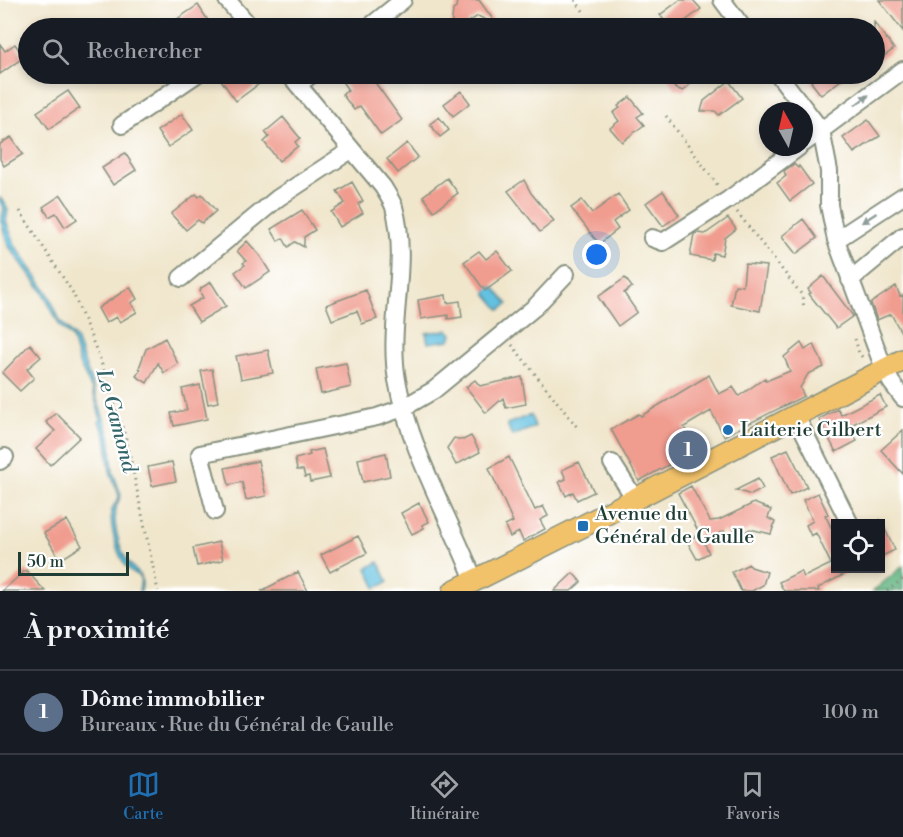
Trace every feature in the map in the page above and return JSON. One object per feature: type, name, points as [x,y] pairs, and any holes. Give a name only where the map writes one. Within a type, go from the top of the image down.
[{"type":"main road","points":[[454,591],[894,365]]},
{"type":"street","points":[[227,0],[242,18]]},
{"type":"street","points":[[380,18],[403,0]]},
{"type":"street","points":[[722,0],[736,18]]},
{"type":"street","points":[[885,83],[903,70]]},
{"type":"street","points":[[122,125],[182,84]]},
{"type":"street","points":[[297,84],[383,188],[393,206],[400,241],[394,344],[396,377],[412,437],[474,580]]},
{"type":"street","points":[[786,84],[821,130],[829,171],[829,205],[836,240],[850,280],[894,365],[891,382],[903,398]]},
{"type":"street","points":[[813,136],[884,84]]},
{"type":"street","points":[[181,278],[278,198],[351,150]]},
{"type":"street","points":[[652,238],[663,242],[728,200],[787,156]]},
{"type":"street","points":[[836,240],[903,196]]},
{"type":"street","points":[[850,280],[903,236]]},
{"type":"street","points":[[215,511],[201,454],[377,417],[403,408],[434,390],[503,334],[534,307],[566,274]]},
{"type":"street","points":[[796,416],[848,519]]},
{"type":"street","points":[[612,463],[635,499]]},
{"type":"path","points":[[575,0],[584,12]]},
{"type":"path","points":[[20,211],[73,293],[100,359],[127,442],[158,591]]},
{"type":"path","points":[[503,334],[577,427]]},
{"type":"path","points":[[887,591],[903,579]]},
{"type":"green space","points":[[903,566],[903,591],[873,591]]},
{"type":"water","points":[[0,198],[8,210],[6,221],[15,245],[49,295],[60,321],[76,339],[110,436],[113,472],[121,495],[115,514],[117,534],[126,559],[141,576],[142,585],[141,591],[139,591],[141,578],[126,566],[114,539],[111,516],[119,497],[108,460],[106,435],[99,422],[101,420],[93,392],[79,363],[72,338],[60,326],[42,291],[8,245],[1,221],[4,209]]},
{"type":"water","points":[[488,287],[494,287],[508,304],[500,310],[486,293]]},
{"type":"water","points":[[448,330],[452,334],[450,340],[428,343],[426,333]]},
{"type":"water","points":[[531,415],[535,427],[512,436],[507,424]]},
{"type":"water","points":[[379,562],[388,582],[376,588],[367,568]]},
{"type":"building","points":[[457,0],[479,0],[492,18],[478,16],[452,18],[453,10],[456,8]]},
{"type":"building","points":[[680,0],[693,0],[701,9],[689,18],[662,18],[660,15]]},
{"type":"building","points":[[879,0],[903,0],[903,31]]},
{"type":"building","points":[[198,5],[206,18],[179,18]]},
{"type":"building","points":[[885,37],[894,49],[885,55]]},
{"type":"building","points":[[0,44],[5,51],[15,44],[18,48],[18,61],[0,74]]},
{"type":"building","points":[[224,84],[259,84],[236,101]]},
{"type":"building","points":[[344,84],[376,84],[402,120],[381,135],[360,106],[354,110],[342,94],[348,90]]},
{"type":"building","points":[[672,84],[690,84],[683,91]]},
{"type":"building","points":[[725,84],[731,84],[742,98],[719,115],[715,111],[701,111],[704,101]]},
{"type":"building","points":[[813,84],[836,84],[821,95]]},
{"type":"building","points":[[68,91],[80,108],[49,129],[37,112]]},
{"type":"building","points":[[461,91],[470,103],[453,116],[444,104]]},
{"type":"building","points":[[630,97],[643,113],[637,117],[644,125],[622,142],[610,128],[619,121],[613,113]]},
{"type":"building","points":[[182,114],[193,130],[168,147],[157,131]]},
{"type":"building","points":[[283,117],[300,138],[295,142],[298,146],[279,161],[264,142],[269,137],[265,132]]},
{"type":"building","points":[[439,117],[449,130],[440,137],[430,124]]},
{"type":"building","points":[[868,120],[880,136],[854,153],[843,138]]},
{"type":"building","points":[[11,137],[23,154],[4,166],[0,159],[0,144]]},
{"type":"building","points":[[407,143],[418,157],[398,173],[387,159]]},
{"type":"building","points":[[125,153],[136,170],[113,185],[102,168]]},
{"type":"building","points":[[794,164],[798,168],[799,166],[812,184],[790,201],[777,183],[786,176],[784,171]]},
{"type":"building","points":[[447,178],[458,193],[434,211],[423,196]]},
{"type":"building","points":[[524,180],[531,193],[554,221],[540,232],[508,191]]},
{"type":"building","points":[[352,182],[363,201],[358,204],[363,213],[340,227],[331,212],[345,203],[337,191]]},
{"type":"building","points":[[663,191],[679,215],[663,226],[646,203]]},
{"type":"building","points":[[196,194],[199,197],[202,194],[216,211],[202,223],[198,220],[186,230],[171,214]]},
{"type":"building","points":[[618,194],[629,210],[613,222],[618,229],[599,244],[571,208],[582,200],[592,213]]},
{"type":"building","points":[[61,195],[77,219],[65,227],[56,213],[49,217],[43,207]]},
{"type":"building","points":[[302,210],[315,230],[304,237],[304,247],[295,242],[288,247],[283,238],[278,241],[271,229]]},
{"type":"building","points":[[728,218],[736,229],[725,238],[722,255],[713,253],[712,260],[690,256],[694,234],[705,234]]},
{"type":"building","points":[[803,219],[817,238],[796,254],[782,236]]},
{"type":"building","points":[[247,241],[270,272],[246,288],[235,272],[245,265],[243,263],[246,261],[237,251]]},
{"type":"building","points":[[479,251],[486,259],[497,251],[512,271],[485,291],[464,262]]},
{"type":"building","points":[[745,264],[767,266],[760,311],[731,305],[735,285],[743,286]]},
{"type":"building","points":[[823,276],[853,316],[836,328],[809,294],[811,293],[808,289]]},
{"type":"building","points":[[625,278],[632,287],[624,293],[637,312],[618,326],[598,297]]},
{"type":"building","points":[[211,282],[226,306],[199,322],[189,306],[203,298],[201,288]]},
{"type":"building","points":[[896,286],[900,296],[903,295],[903,336],[891,314],[877,320],[871,303]]},
{"type":"building","points":[[130,287],[137,299],[131,303],[137,312],[120,322],[116,317],[106,323],[98,308]]},
{"type":"building","points":[[366,290],[377,319],[362,324],[357,311],[332,320],[326,305]]},
{"type":"building","points":[[446,295],[447,303],[460,301],[462,317],[448,319],[448,315],[421,319],[418,300]]},
{"type":"building","points":[[165,338],[178,364],[164,373],[158,363],[147,383],[136,376],[141,369],[139,368],[146,349]]},
{"type":"building","points":[[801,343],[805,350],[814,344],[824,367],[808,374],[800,388],[804,396],[724,436],[711,411],[684,427],[698,449],[639,481],[611,429],[639,414],[641,416],[709,375],[719,394],[733,387],[739,396],[765,378],[766,381],[790,371],[784,357]]},
{"type":"building","points":[[30,344],[41,357],[27,369],[34,378],[20,391],[2,373]]},
{"type":"building","points":[[268,350],[273,373],[241,379],[236,356]]},
{"type":"building","points":[[346,363],[351,387],[321,394],[316,369]]},
{"type":"building","points":[[212,369],[218,402],[208,404],[201,371]]},
{"type":"building","points":[[522,377],[526,404],[506,408],[503,398],[486,413],[466,387],[475,380],[480,386]]},
{"type":"building","points":[[200,385],[207,419],[174,426],[171,413],[187,410],[182,389]]},
{"type":"building","points":[[880,395],[886,407],[849,426],[857,441],[836,452],[819,419],[838,409],[841,415]]},
{"type":"building","points":[[56,413],[80,437],[50,465],[36,449],[55,431],[46,422]]},
{"type":"building","points":[[903,430],[903,474],[881,450]]},
{"type":"building","points":[[471,436],[480,452],[456,465],[447,448],[454,438],[463,440]]},
{"type":"building","points":[[323,449],[330,478],[310,482],[309,476],[305,477],[303,470],[297,470],[295,459],[310,455],[309,452]]},
{"type":"building","points":[[788,449],[807,487],[790,495],[772,456]]},
{"type":"building","points":[[386,453],[390,476],[363,482],[358,459]]},
{"type":"building","points":[[509,457],[535,510],[543,506],[548,516],[540,520],[545,529],[523,541],[519,532],[510,537],[505,526],[513,522],[489,468]]},
{"type":"building","points":[[258,461],[266,496],[246,500],[242,482],[229,485],[225,468]]},
{"type":"building","points":[[172,462],[176,481],[152,486],[148,467]]},
{"type":"building","points":[[579,462],[594,492],[577,500],[573,492],[566,496],[559,482],[566,479],[562,470]]},
{"type":"building","points":[[758,479],[763,489],[751,495],[736,490]]},
{"type":"building","points":[[691,486],[710,521],[719,520],[754,503],[771,510],[768,518],[775,522],[771,534],[750,529],[730,541],[724,531],[704,542],[678,493]]},
{"type":"building","points":[[818,493],[828,514],[825,515],[831,527],[831,564],[816,533],[811,536],[806,525],[813,521],[803,500]]},
{"type":"building","points":[[419,503],[429,522],[422,525],[424,528],[412,534],[401,513]]},
{"type":"building","points":[[67,520],[82,546],[60,560],[44,533]]},
{"type":"building","points":[[885,529],[895,550],[885,555]]},
{"type":"building","points":[[700,534],[709,553],[697,559],[687,541]]},
{"type":"building","points":[[358,536],[367,553],[330,572],[321,555]]},
{"type":"building","points":[[219,542],[223,560],[197,566],[193,548]]},
{"type":"building","points":[[749,564],[751,567],[767,572],[763,585],[752,591],[741,591],[732,572]]},
{"type":"building","points":[[831,564],[831,573],[846,573],[818,588],[819,591],[784,591],[779,582],[801,571],[804,577]]},
{"type":"building","points":[[26,570],[45,591],[2,591]]},
{"type":"building","points":[[298,572],[308,591],[261,591]]},
{"type":"building","points":[[573,573],[581,582],[571,591],[554,591]]},
{"type":"place","name":"Laiterie Gilbert","points":[[728,430]]},
{"type":"place","name":"Dôme immobilier","points":[[688,450]]},
{"type":"place","name":"Avenue du Général de Gaulle","points":[[583,526]]},
{"type":"water label","name":"Le Gamond","points":[[116,421]]}]
